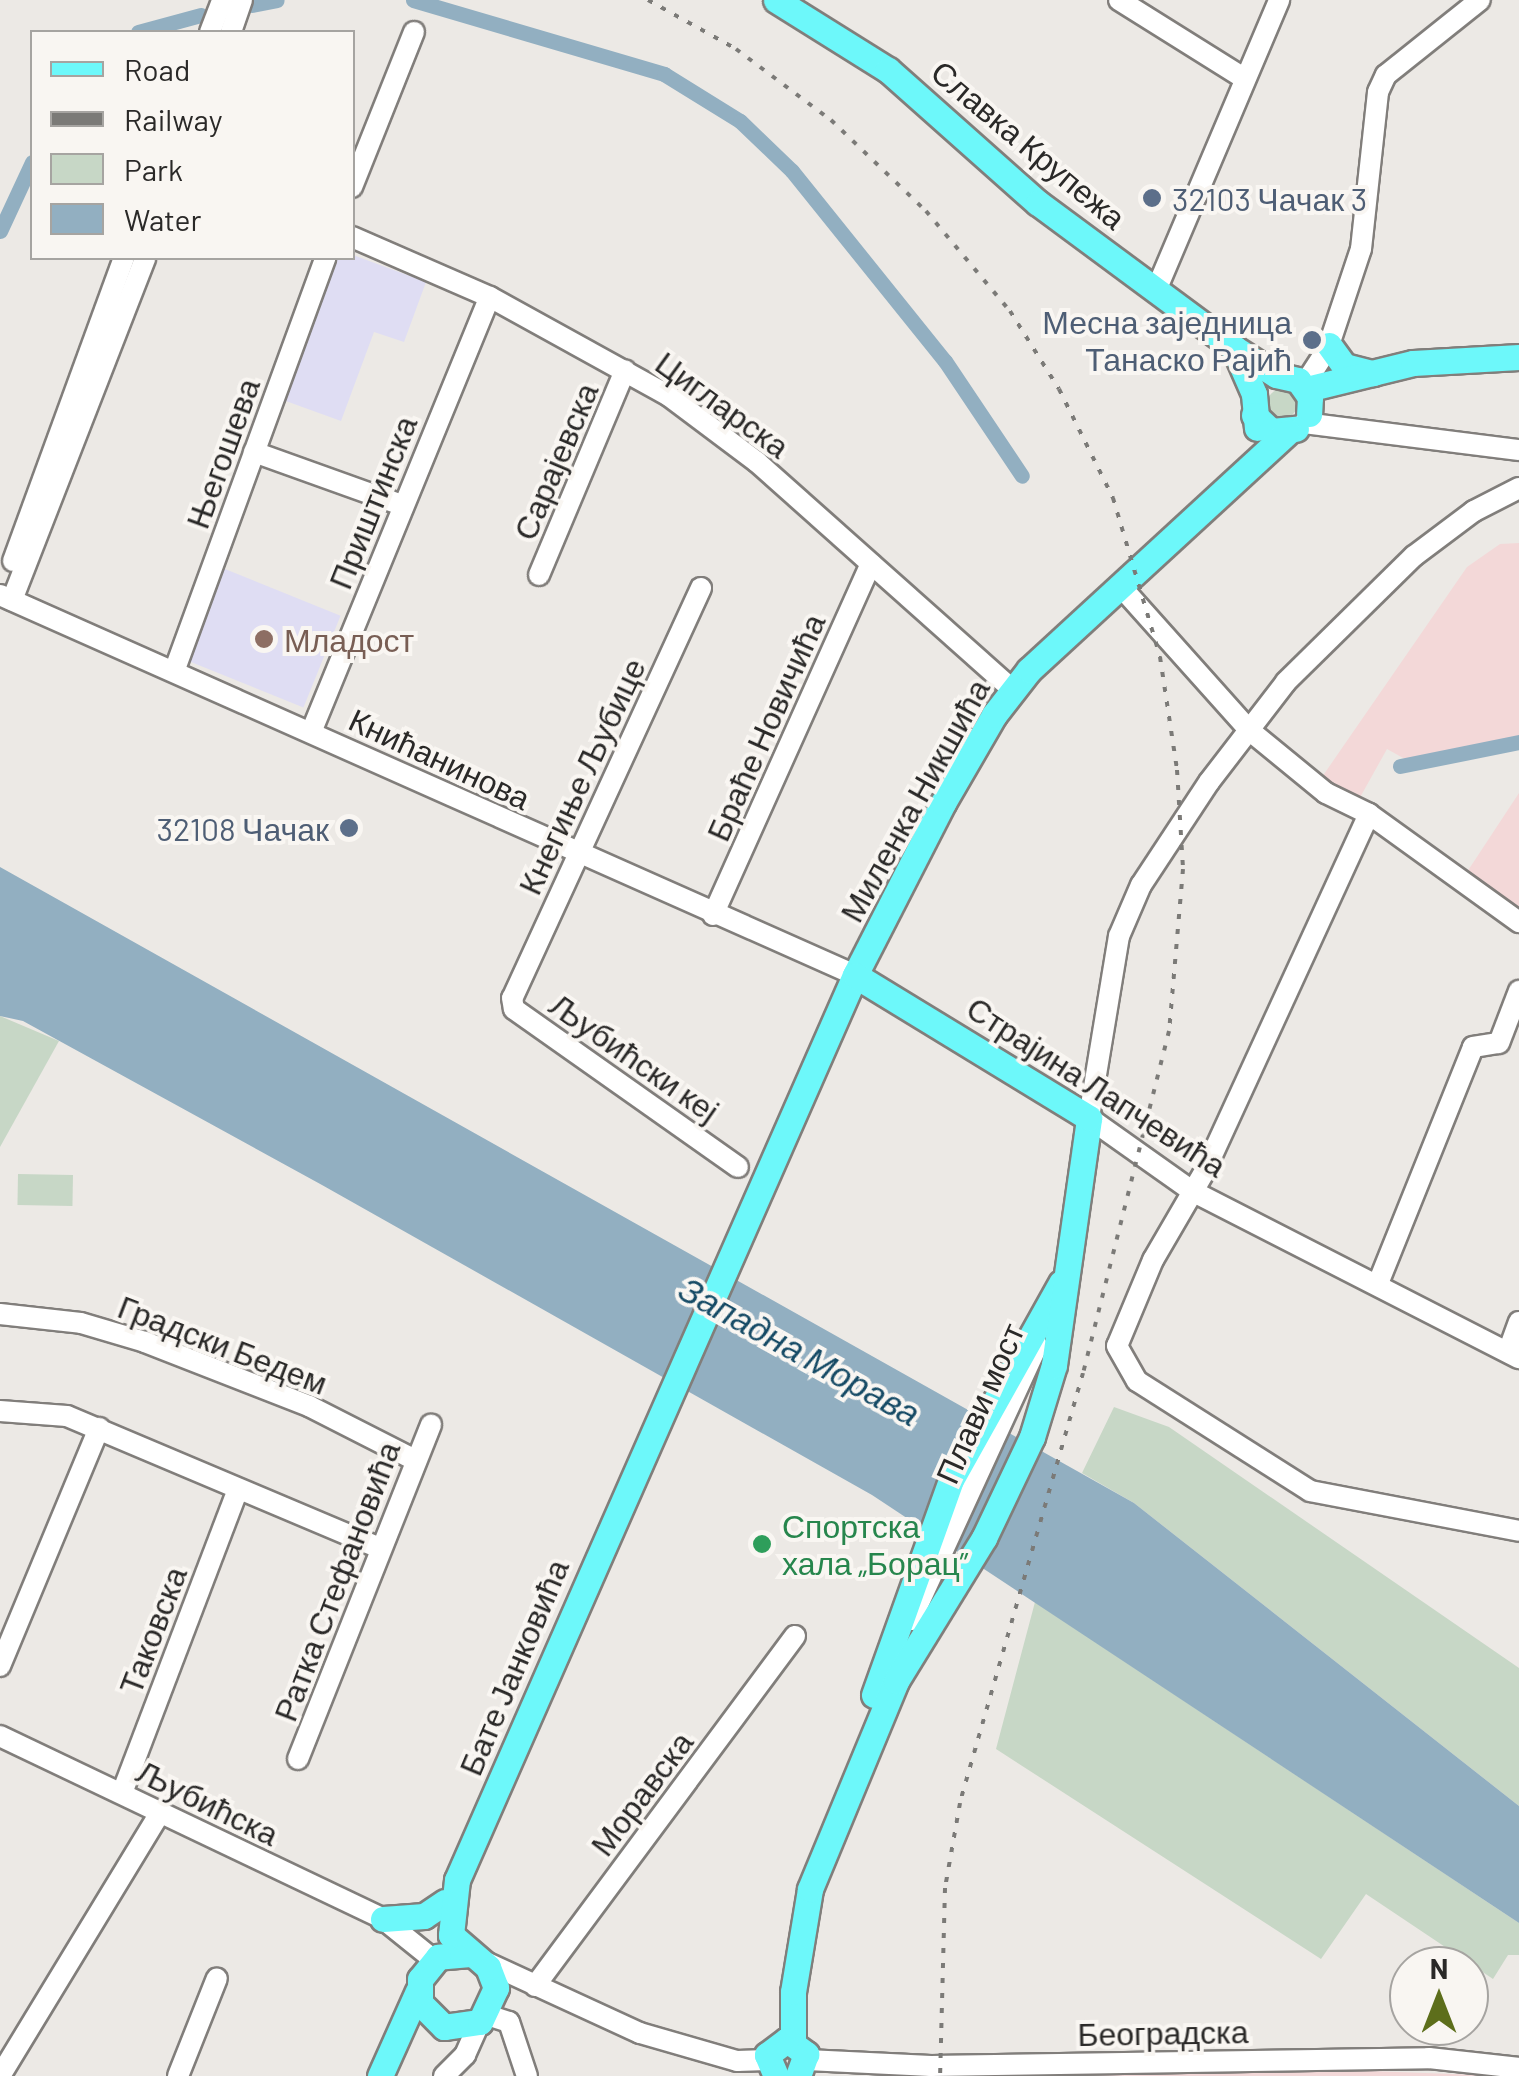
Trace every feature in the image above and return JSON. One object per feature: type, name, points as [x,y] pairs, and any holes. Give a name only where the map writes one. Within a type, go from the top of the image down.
[{"type":"main road","name":"Славка Крупежа","points":[[776,0],[880,64],[1038,203],[1276,375],[1302,409]]},
{"type":"main road","points":[[1329,344],[1344,366],[1378,374]]},
{"type":"main road","points":[[1234,348],[1264,428],[1302,409]]},
{"type":"main road","name":"Миленка Никшића","points":[[633,1473],[854,975],[943,803],[1012,689],[1255,468],[1302,409],[1378,374],[1413,363],[1519,357]]},
{"type":"main road","points":[[1255,468],[1254,404],[1276,375]]},
{"type":"main road","name":"Страјина Лапчевића","points":[[854,975],[1088,1118]]},
{"type":"main road","points":[[787,2059],[793,1992],[810,1889],[889,1678],[912,1574],[951,1480],[1051,1317],[1064,1278],[1088,1118]]},
{"type":"main road","points":[[889,1678],[1014,1480],[1054,1365],[1051,1317]]},
{"type":"main road","name":"Бате Јанковића","points":[[380,2076],[428,1972],[449,1895],[633,1473]]},
{"type":"main road","points":[[387,1921],[424,1916],[449,1895]]},
{"type":"main road","name":"Бате Јанковића","points":[[449,1895],[451,1935],[474,1957]]},
{"type":"main road","points":[[390,2050],[413,2030],[444,2027],[487,2012],[493,1977],[474,1957],[428,1972],[426,2013],[444,2027]]},
{"type":"street","points":[[211,30],[222,0]]},
{"type":"street","points":[[232,30],[242,0]]},
{"type":"street","points":[[1120,0],[1244,78]]},
{"type":"street","points":[[1158,288],[1280,0]]},
{"type":"street","points":[[1088,1118],[1119,936],[1141,884],[1249,730],[1304,662],[1414,556],[1515,490],[1518,468],[1512,450],[1302,409],[1361,249],[1378,92],[1386,76],[1480,0]]},
{"type":"street","points":[[355,180],[414,32]]},
{"type":"street","name":"Цигларска","points":[[355,238],[490,298],[626,370],[757,462],[1012,689]]},
{"type":"street","points":[[6,597],[123,260]]},
{"type":"street","points":[[6,597],[144,260]]},
{"type":"street","name":"Његошева","points":[[176,669],[324,260]]},
{"type":"street","name":"Приштинска","points":[[312,730],[490,298]]},
{"type":"street","name":"Сарајевска","points":[[539,575],[626,370]]},
{"type":"street","points":[[254,452],[402,505]]},
{"type":"street","name":"Браће Новичића","points":[[714,916],[871,564]]},
{"type":"street","name":"Кнегиње Љубице","points":[[514,988],[701,588]]},
{"type":"street","points":[[1123,588],[1249,730],[1326,793],[1369,814],[1519,922]]},
{"type":"street","name":"Книћанинова","points":[[6,597],[312,730],[578,856],[854,975]]},
{"type":"street","points":[[1369,814],[1192,1191],[1119,1331],[1117,1346],[1137,1381],[1310,1490],[1519,1531]]},
{"type":"street","name":"Љубићски кеј","points":[[514,988],[514,1009],[738,1167]]},
{"type":"street","points":[[1379,1281],[1473,1047],[1499,1042],[1519,991]]},
{"type":"street","name":"Страјина Лапчевића","points":[[1088,1118],[1192,1191],[1379,1281],[1514,1355]]},
{"type":"street","name":"Градски Бедем","points":[[0,1314],[81,1322],[145,1342],[308,1406],[415,1460]]},
{"type":"street","points":[[1514,1355],[1519,1322]]},
{"type":"street","points":[[0,1411],[66,1416],[380,1548]]},
{"type":"street","name":"Ратка Стефановића","points":[[298,1759],[431,1425]]},
{"type":"street","points":[[0,1666],[99,1428]]},
{"type":"street","name":"Таковска","points":[[122,1793],[238,1489]]},
{"type":"street","name":"Моравска","points":[[535,1986],[795,1636]]},
{"type":"street","name":"Љубићска","points":[[0,1736],[387,1921],[428,1972]]},
{"type":"street","points":[[0,2076],[160,1814]]},
{"type":"street","points":[[474,1957],[697,2052],[787,2059]]},
{"type":"street","points":[[178,2076],[217,1978]]},
{"type":"street","points":[[444,2076],[465,2054],[487,2012],[518,1985],[535,1986]]},
{"type":"street","points":[[487,2012],[510,2022],[526,2076]]},
{"type":"street","name":"Београдска","points":[[787,2059],[931,2066],[1429,2058],[1519,2068]]},
{"type":"shaded area","points":[[355,256],[426,282],[404,342],[374,332],[341,421],[283,400],[334,260],[355,260]]},
{"type":"shaded area","points":[[1519,543],[1519,736],[1405,759],[1387,749],[1358,801],[1322,777],[1467,567],[1500,544]]},
{"type":"shaded area","name":"Младост","points":[[220,567],[341,616],[303,707],[183,659]]},
{"type":"shaded area","points":[[1519,793],[1519,913],[1467,872]]},
{"type":"shaded area","points":[[1315,2069],[1506,2076],[954,2076]]},
{"type":"green space","points":[[1282,389],[1293,393],[1297,404],[1293,415],[1282,419],[1271,415],[1267,404],[1271,393]]},
{"type":"green space","points":[[0,1016],[59,1041],[0,1147]]},
{"type":"green space","points":[[18,1174],[73,1175],[72,1206],[17,1205]]},
{"type":"green space","points":[[1114,1407],[1169,1427],[1519,1668],[1519,1806],[1134,1503],[1082,1473]]},
{"type":"green space","points":[[1035,1602],[1519,1923],[1519,1955],[1508,1955],[1493,1979],[1489,1976],[1489,1946],[1444,1946],[1366,1894],[1321,1959],[996,1749]]},
{"type":"water","name":"Западна Морава","points":[[0,867],[1134,1503],[1519,1806],[1519,1923],[872,1495],[322,1185],[23,1021],[0,1016]]},
{"type":"waterway","points":[[252,5],[277,0]]},
{"type":"waterway","points":[[413,0],[664,74],[740,121],[792,171],[945,361],[1022,476]]},
{"type":"waterway","points":[[145,30],[201,15]]},
{"type":"waterway","points":[[0,231],[30,166]]},
{"type":"waterway","points":[[1400,766],[1519,742]]},
{"type":"railway","points":[[648,0],[736,49],[831,120],[926,211],[1010,311],[1059,389],[1113,498],[1160,657],[1177,770],[1183,869],[1169,1031],[1083,1373],[960,1803],[945,1888],[940,2076]]},
{"type":"place","name":"32103 Чачак 3","points":[[1152,198]]},
{"type":"place","name":"Месна заједница Танаско Рајић","points":[[1312,340]]},
{"type":"place","name":"Младост","points":[[264,639]]},
{"type":"place","name":"32108 Чачак","points":[[349,828]]},
{"type":"place","name":"Спортска хала „Борац”","points":[[762,1544]]}]
